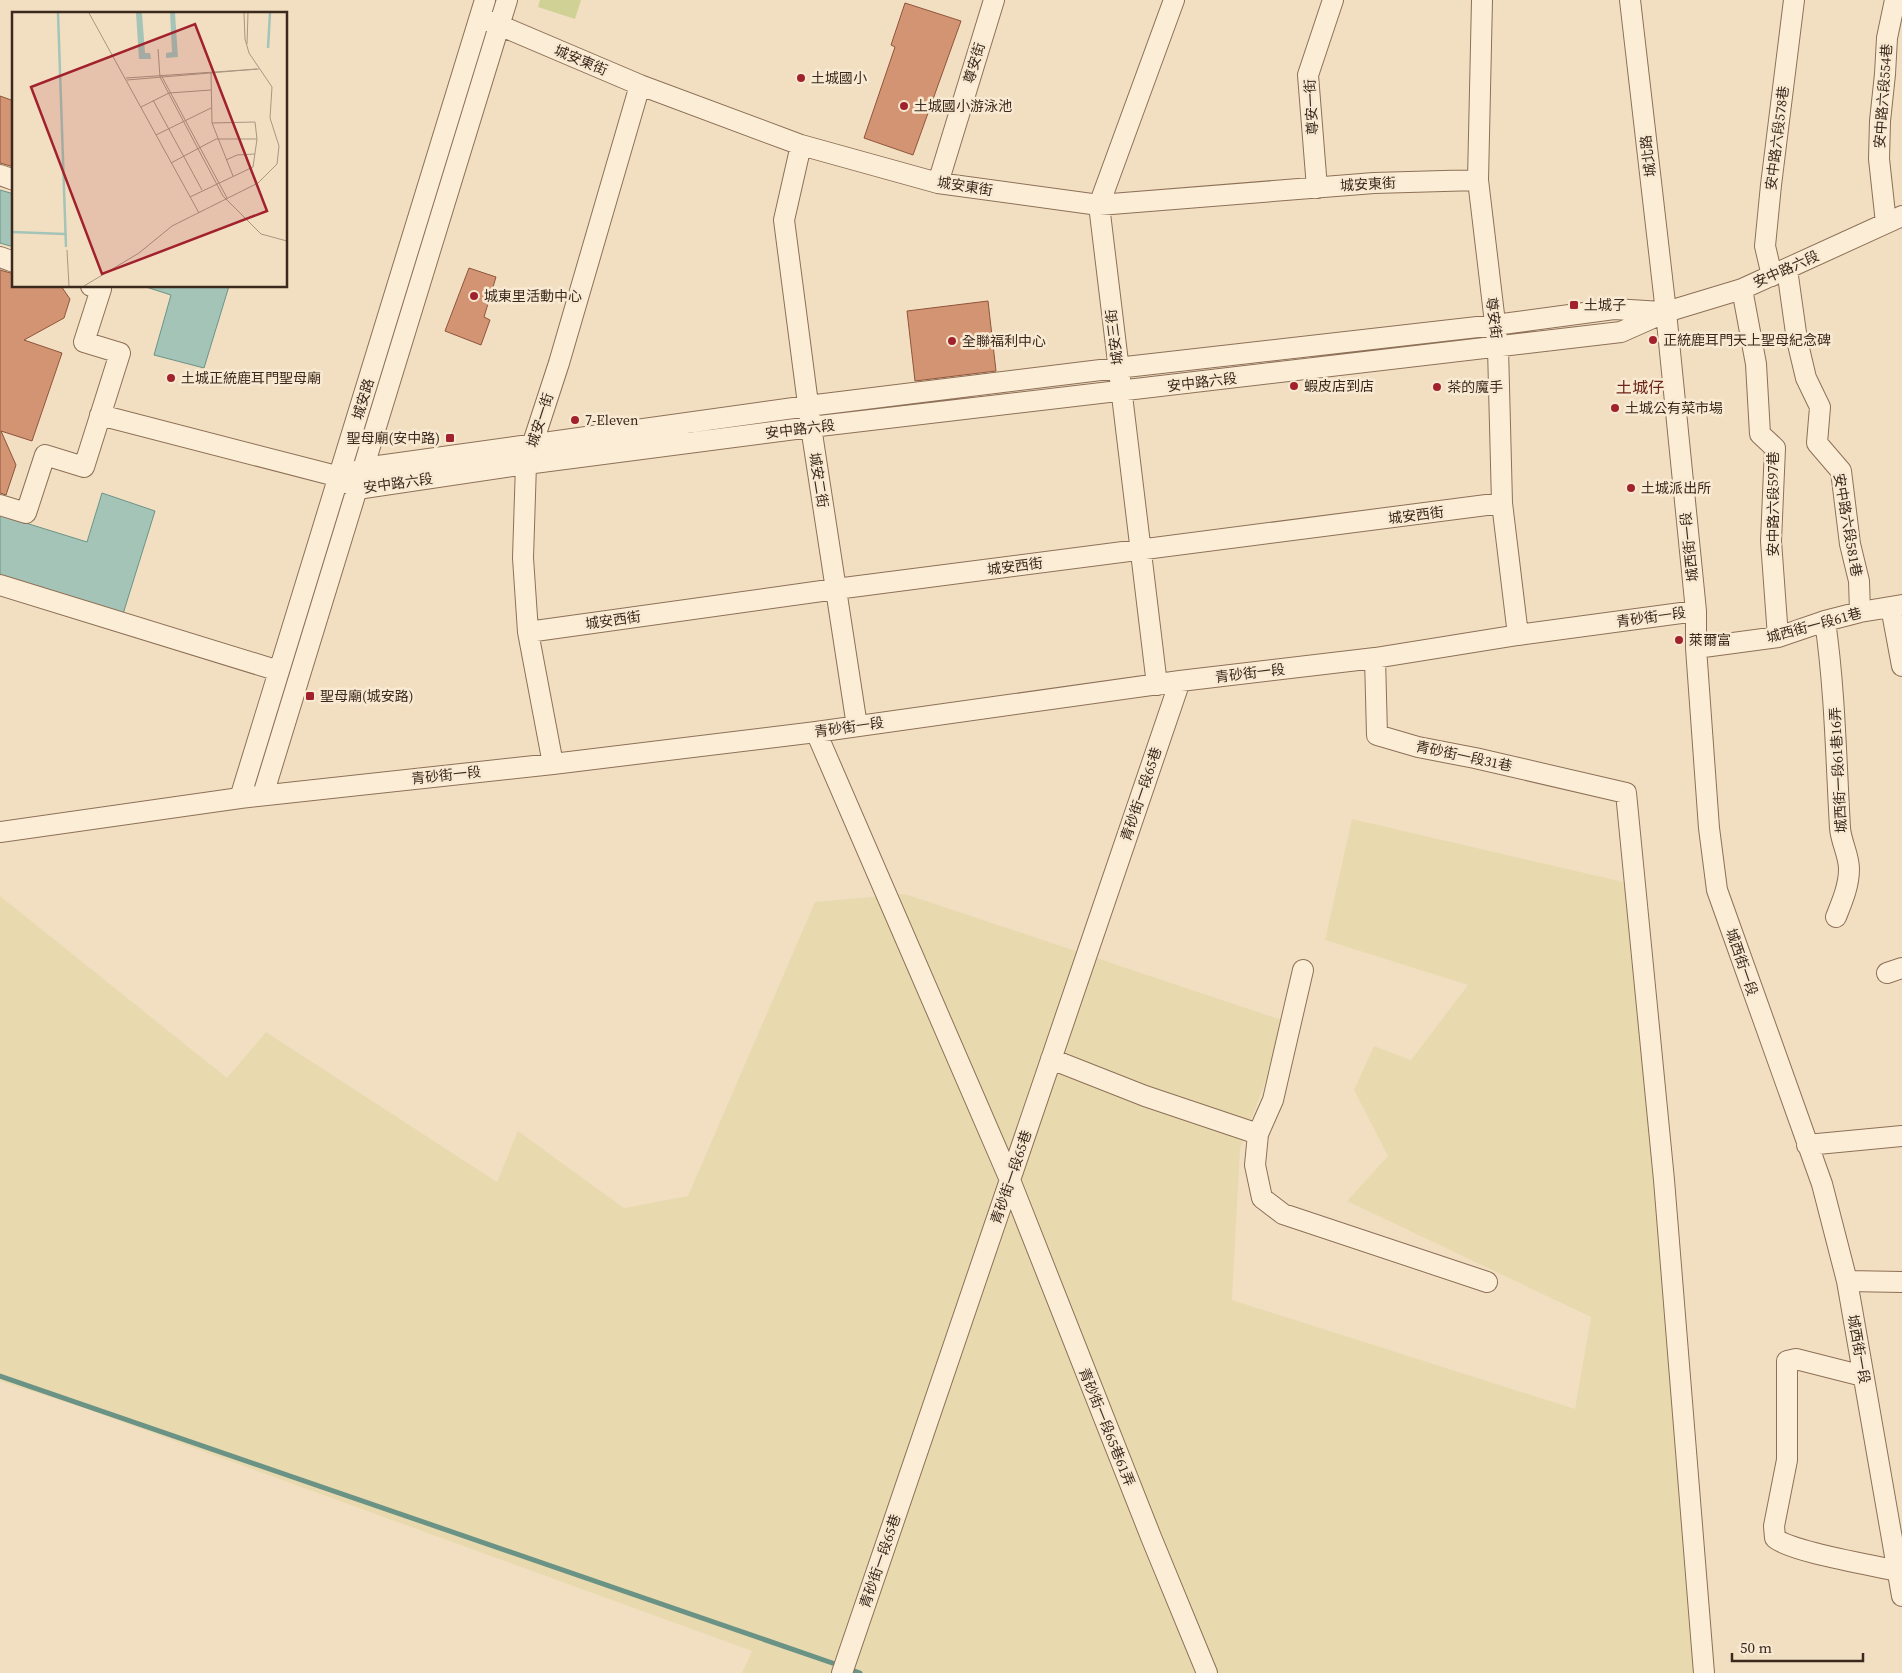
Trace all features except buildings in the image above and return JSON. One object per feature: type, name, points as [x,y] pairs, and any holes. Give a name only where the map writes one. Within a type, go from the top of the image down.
[{"type":"street","name":"城安路","points":[[263,795],[507,0]]},
{"type":"street","name":"尊安街","points":[[938,183],[994,0]]},
{"type":"street","name":"城安三街","points":[[1157,685],[1117,368],[1099,205],[1174,0]]},
{"type":"street","name":"尊安一街","points":[[1317,188],[1308,75],[1333,0]]},
{"type":"street","name":"尊安街","points":[[1482,0],[1478,180],[1498,348],[1502,504],[1518,635]]},
{"type":"street","name":"城北路","points":[[1630,0],[1666,312]]},
{"type":"street","name":"安中路六段578巷","points":[[1780,273],[1765,246],[1794,0]]},
{"type":"street","name":"安中路六段554巷","points":[[1894,220],[1879,159],[1880,121],[1886,74],[1887,38],[1897,2]]},
{"type":"street","name":"城安路","points":[[240,798],[483,8]]},
{"type":"street","name":"城安東街","points":[[483,8],[499,25],[640,85],[801,145],[938,183],[1099,205],[1374,183],[1478,180]]},
{"type":"street","name":"城安一街","points":[[553,764],[528,632],[522,558],[526,464],[559,363],[640,85]]},
{"type":"street","name":"城安二街","points":[[801,145],[784,220],[811,427],[857,726]]},
{"type":"street","points":[[0,175],[12,179]]},
{"type":"street","name":"安中路六段","points":[[340,477],[357,489],[526,464],[811,427],[1622,332],[1666,312],[1742,289],[1894,220]]},
{"type":"street","points":[[0,257],[12,261]]},
{"type":"street","name":"安中路六段581巷","points":[[1780,273],[1806,378],[1820,407],[1817,443],[1841,471],[1850,544],[1859,581],[1860,612]]},
{"type":"street","points":[[0,505],[26,513],[45,455],[84,467],[120,353],[84,342],[101,289],[98,288]]},
{"type":"street","name":"安中路六段597巷","points":[[1742,289],[1756,364],[1760,434],[1775,448],[1772,541],[1778,637]]},
{"type":"street","name":"安中路六段","points":[[340,477],[364,468],[532,443],[808,406],[1117,368],[1495,325],[1614,309],[1666,312]]},
{"type":"street","name":"城西街一段","points":[[1666,312],[1696,612],[1696,648],[1709,828],[1717,890],[1822,1184],[1847,1281],[1863,1376],[1893,1493],[1902,1596]]},
{"type":"street","points":[[100,415],[340,477]]},
{"type":"street","name":"城安西街","points":[[528,632],[836,589],[1502,504]]},
{"type":"street","points":[[0,585],[279,672]]},
{"type":"street","points":[[1897,606],[1902,666]]},
{"type":"street","name":"城西街一段61巷","points":[[1696,648],[1778,637],[1824,621],[1860,612],[1897,606]]},
{"type":"street","name":"青砂街一段","points":[[0,832],[263,795],[553,764],[816,732],[1157,685],[1376,658],[1518,635],[1696,612]]},
{"type":"street","name":"城西街一段61巷16弄","points":[[1824,621],[1830,657],[1835,712],[1840,830],[1849,868],[1845,894],[1836,917]]},
{"type":"street","name":"青砂街一段31巷","points":[[1376,658],[1377,735],[1418,747],[1485,760],[1626,793],[1665,1190],[1704,1673]]},
{"type":"street","name":"青砂街一段65巷","points":[[842,1673],[1180,682]]},
{"type":"street","name":"青砂街一段65巷61弄","points":[[816,732],[1010,1180],[1151,1537],[1207,1673]]},
{"type":"street","points":[[1303,970],[1273,1100],[1258,1134],[1255,1165],[1262,1198],[1283,1214],[1487,1282]]},
{"type":"street","points":[[1051,1059],[1145,1096],[1258,1134]]},
{"type":"street","points":[[1807,1145],[1902,1136]]},
{"type":"street","points":[[1847,1281],[1902,1282]]},
{"type":"street","points":[[1863,1376],[1796,1359],[1787,1361],[1788,1460],[1774,1526],[1775,1538],[1782,1544],[1798,1548],[1898,1561]]},
{"type":"shaded area","points":[[0,190],[12,193],[12,246],[0,243]]},
{"type":"shaded area","points":[[149,288],[228,288],[204,368],[154,355],[171,295]]},
{"type":"shaded area","points":[[102,493],[155,511],[123,614],[0,575],[0,515],[87,542]]},
{"type":"shaded area","points":[[1352,819],[1632,884],[1700,1673],[742,1673],[752,1651],[84,1408],[0,1381],[0,896],[227,1078],[266,1032],[497,1182],[518,1131],[624,1208],[688,1196],[815,902],[905,894],[1288,1022],[1240,1149],[1232,1300],[1575,1409],[1591,1317],[1347,1201],[1388,1156],[1354,1090],[1374,1046],[1411,1060],[1468,985],[1325,940]]},
{"type":"green space","points":[[540,0],[581,0],[575,19],[538,7]]},
{"type":"waterway","points":[[0,1376],[841,1666]]},
{"type":"waterway","points":[[849,1669],[860,1673]]},
{"type":"place","name":"土城國小","points":[[801,78]]},
{"type":"place","name":"土城國小游泳池","points":[[904,106]]},
{"type":"place","name":"城東里活動中心","points":[[474,296]]},
{"type":"place","name":"土城子","points":[[1574,305]]},
{"type":"place","name":"正統鹿耳門天上聖母紀念碑","points":[[1653,340]]},
{"type":"place","name":"全聯福利中心","points":[[952,341]]},
{"type":"place","name":"土城正統鹿耳門聖母廟","points":[[171,378]]},
{"type":"place","name":"蝦皮店到店","points":[[1294,386]]},
{"type":"place","name":"茶的魔手","points":[[1437,387]]},
{"type":"place","name":"土城公有菜市場","points":[[1615,408]]},
{"type":"place","name":"7-Eleven","points":[[575,420]]},
{"type":"place","name":"聖母廟(安中路)","points":[[450,438]]},
{"type":"place","name":"土城派出所","points":[[1631,488]]},
{"type":"place","name":"萊爾富","points":[[1679,640]]},
{"type":"place","name":"聖母廟(城安路)","points":[[310,696]]},
{"type":"district","name":"土城仔","points":[[1640,387]]}]
